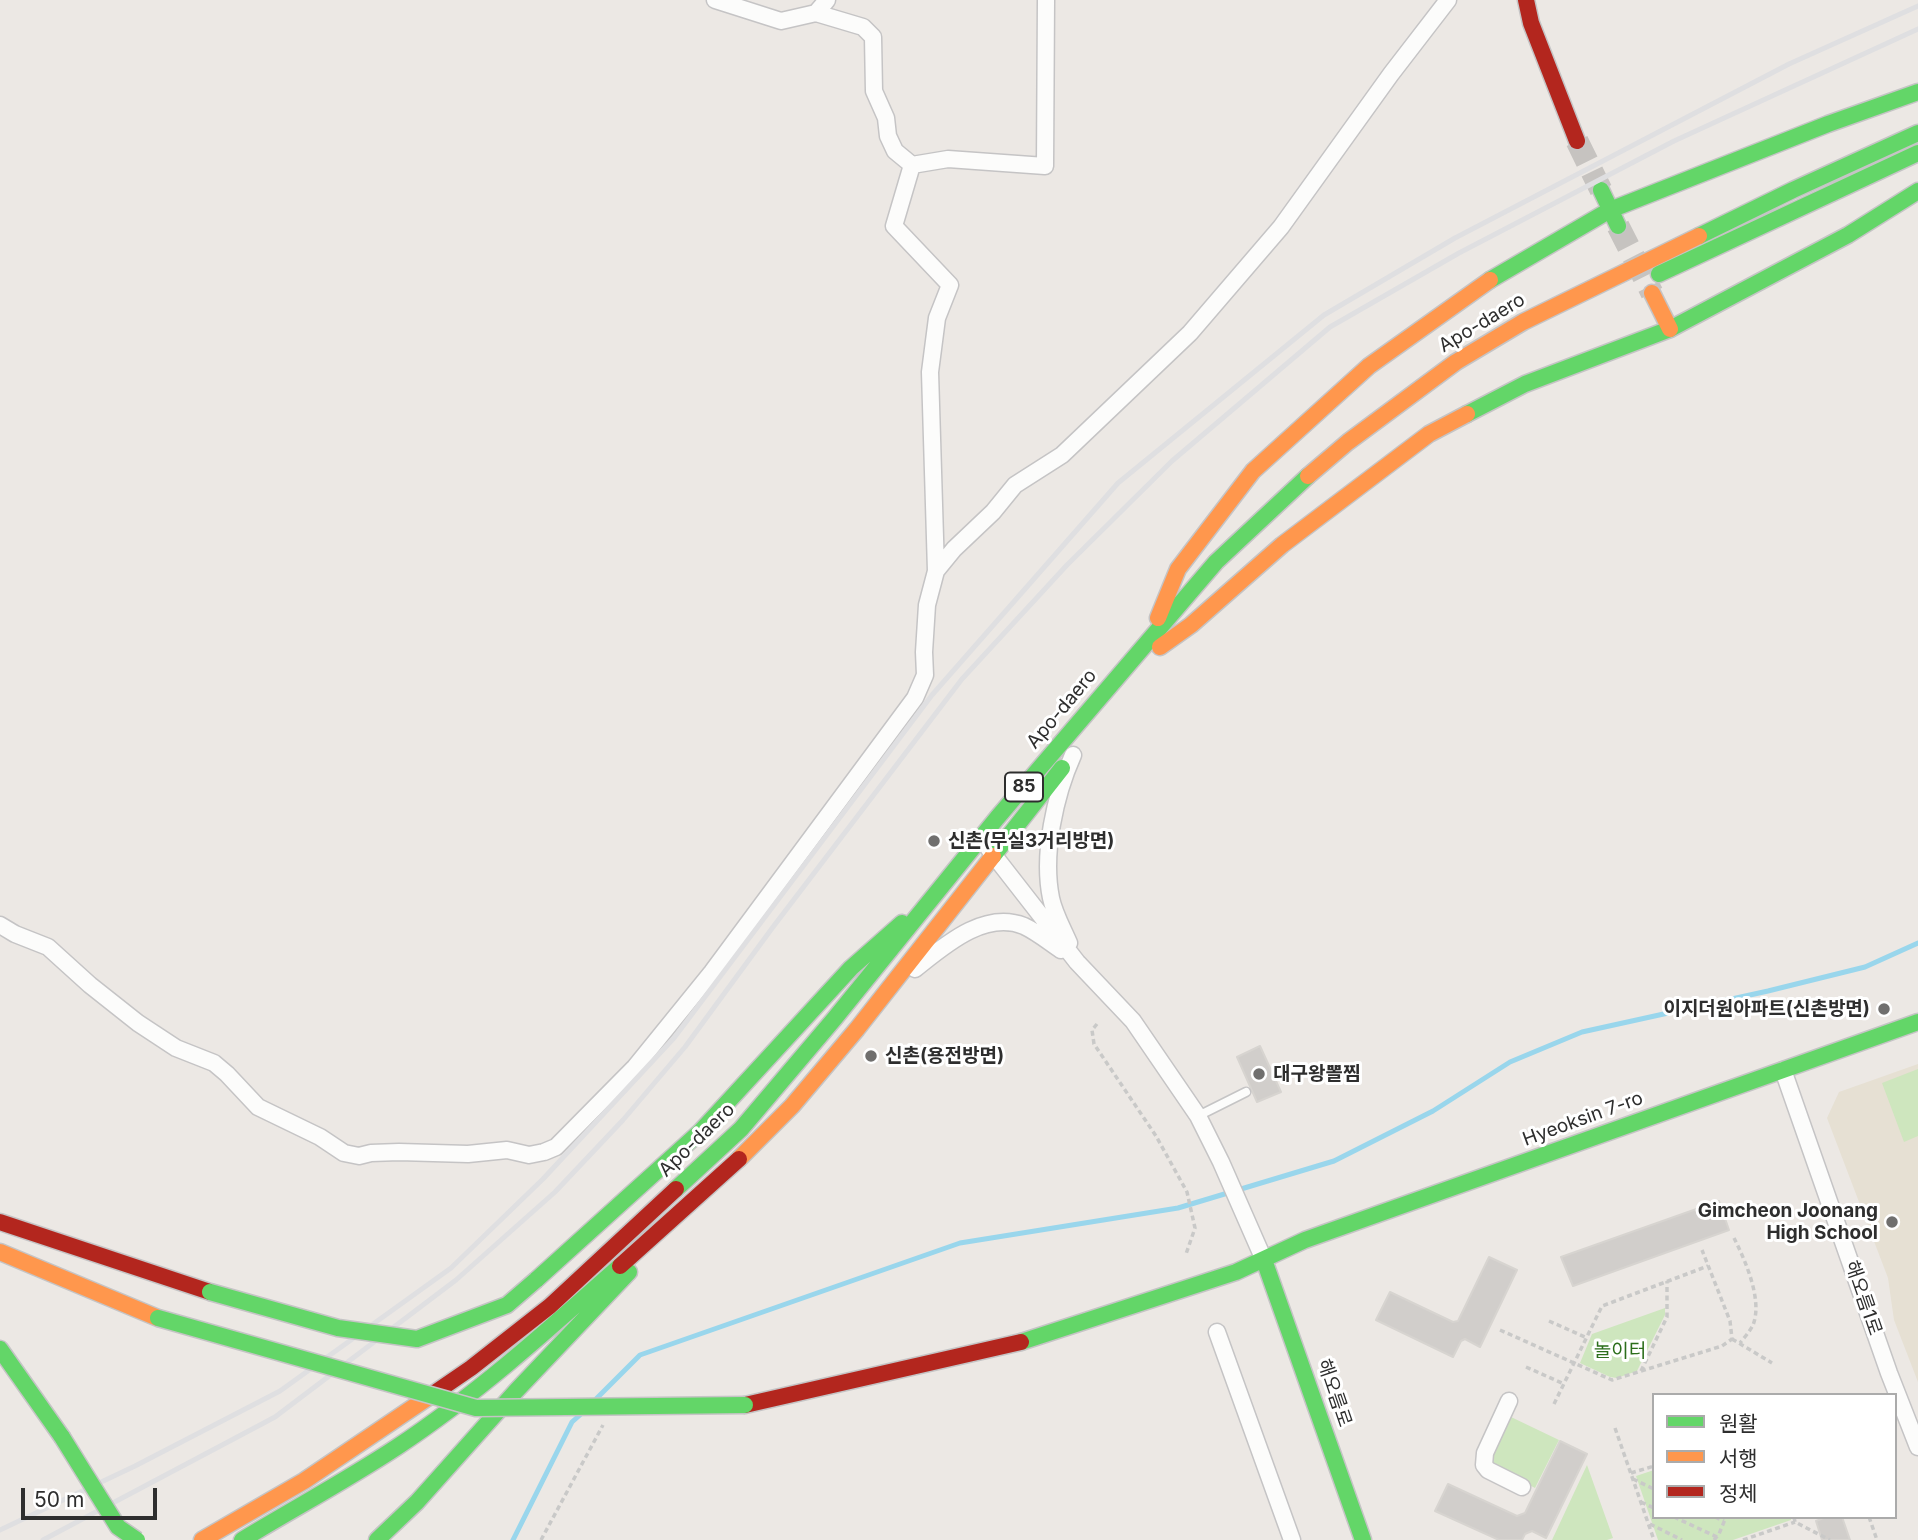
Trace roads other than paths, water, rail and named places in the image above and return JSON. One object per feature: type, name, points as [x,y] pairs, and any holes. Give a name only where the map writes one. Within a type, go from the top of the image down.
[{"type":"main road","points":[[1526,0],[1531,23],[1577,141]]},
{"type":"main road","points":[[1155,643],[1178,569],[1253,471],[1369,366],[1501,272],[1610,209],[1918,92]]},
{"type":"main road","name":"Apo-daero","points":[[242,1540],[397,1447],[479,1388],[530,1347],[730,1168],[792,1106],[1080,745],[1216,562],[1285,496],[1359,434],[1456,362],[1523,321],[1793,190],[1918,133]]},
{"type":"main road","points":[[1670,329],[1649,287],[1918,153]]},
{"type":"main road","points":[[1601,190],[1618,226]]},
{"type":"main road","points":[[1155,643],[1191,625],[1282,545],[1429,434],[1525,384],[1670,329],[1848,235],[1918,191]]},
{"type":"main road","points":[[1266,537],[1304,501]]},
{"type":"main road","name":"Apo-daero","points":[[202,1540],[304,1481],[471,1368],[550,1306],[741,1129],[835,1018],[980,838],[1155,643],[1248,555]]},
{"type":"main road","points":[[0,1222],[210,1292],[338,1328],[417,1339],[507,1305],[701,1131],[851,968],[938,891]]},
{"type":"main road","name":"Hyeoksin 7-ro","points":[[0,1252],[158,1318],[476,1408],[745,1405],[1007,1346],[1237,1272],[1305,1240],[1918,1022]]},
{"type":"main road","points":[[377,1540],[391,1529],[553,1351],[730,1168]]},
{"type":"main road","name":"해오름로","points":[[1264,1260],[1363,1540]]},
{"type":"main road","points":[[0,1349],[62,1437],[118,1527],[137,1540]]},
{"type":"street","points":[[716,0],[781,21],[817,13],[863,27],[873,37],[874,92],[886,118],[888,136],[895,151],[912,165],[948,159],[1045,166],[1046,0]]},
{"type":"street","points":[[817,13],[827,0]]},
{"type":"street","points":[[936,571],[1015,485],[1062,455],[1190,333],[1281,227],[1448,0]]},
{"type":"street","points":[[0,925],[48,947],[138,1023],[176,1048],[214,1063],[258,1107],[320,1137],[344,1153],[359,1156],[371,1153],[468,1154],[508,1150],[529,1154],[556,1147],[635,1067],[712,972],[915,698],[925,675],[927,605],[936,571],[930,372],[937,318],[950,285],[894,226],[912,165]]},
{"type":"street","points":[[1077,962],[1051,900],[1049,841],[1067,768],[1080,745]]},
{"type":"street","points":[[980,838],[1077,962],[1133,1021],[1198,1116],[1264,1260]]},
{"type":"street","points":[[886,991],[964,933],[982,925],[1021,925],[1039,934],[1077,962]]},
{"type":"street","name":"해오름1로","points":[[1783,1070],[1897,1393]]},
{"type":"street","points":[[1217,1332],[1292,1540]]},
{"type":"street","name":"해오름1로","points":[[1897,1393],[1918,1447]]},
{"type":"street","points":[[1509,1401],[1485,1453],[1484,1465],[1488,1470],[1522,1487]]},
{"type":"lane","points":[[1198,1116],[1246,1092]]},
{"type":"waterway","points":[[595,1400],[640,1355],[960,1243],[1178,1208],[1334,1161],[1433,1111],[1510,1062],[1582,1032],[1865,967],[1918,943]]},
{"type":"waterway","points":[[513,1540],[572,1422],[581,1414]]},
{"type":"tunnel","points":[[1577,141],[1601,190]]},
{"type":"tunnel","points":[[1618,226],[1652,293]]},
{"type":"railway","points":[[0,1530],[135,1466],[280,1391],[451,1268],[543,1179],[674,1038],[932,695],[1118,483],[1324,315],[1455,238],[1789,64],[1918,6]]},
{"type":"railway","points":[[43,1540],[275,1417],[456,1280],[555,1192],[623,1120],[685,1047],[962,679],[1067,565],[1172,461],[1330,327],[1459,253],[1674,141],[1918,29]]},
{"type":"place","name":"신촌(무실3거리방면)","points":[[934,841]]},
{"type":"place","name":"이지더원아파트(신촌방면)","points":[[1884,1009]]},
{"type":"place","name":"신촌(용전방면)","points":[[871,1056]]},
{"type":"place","name":"대구왕뽈찜","points":[[1259,1074]]},
{"type":"place","name":"Gimcheon Joonang High School","points":[[1892,1222]]},
{"type":"park label","name":"놀이터","points":[[1620,1351]]}]
